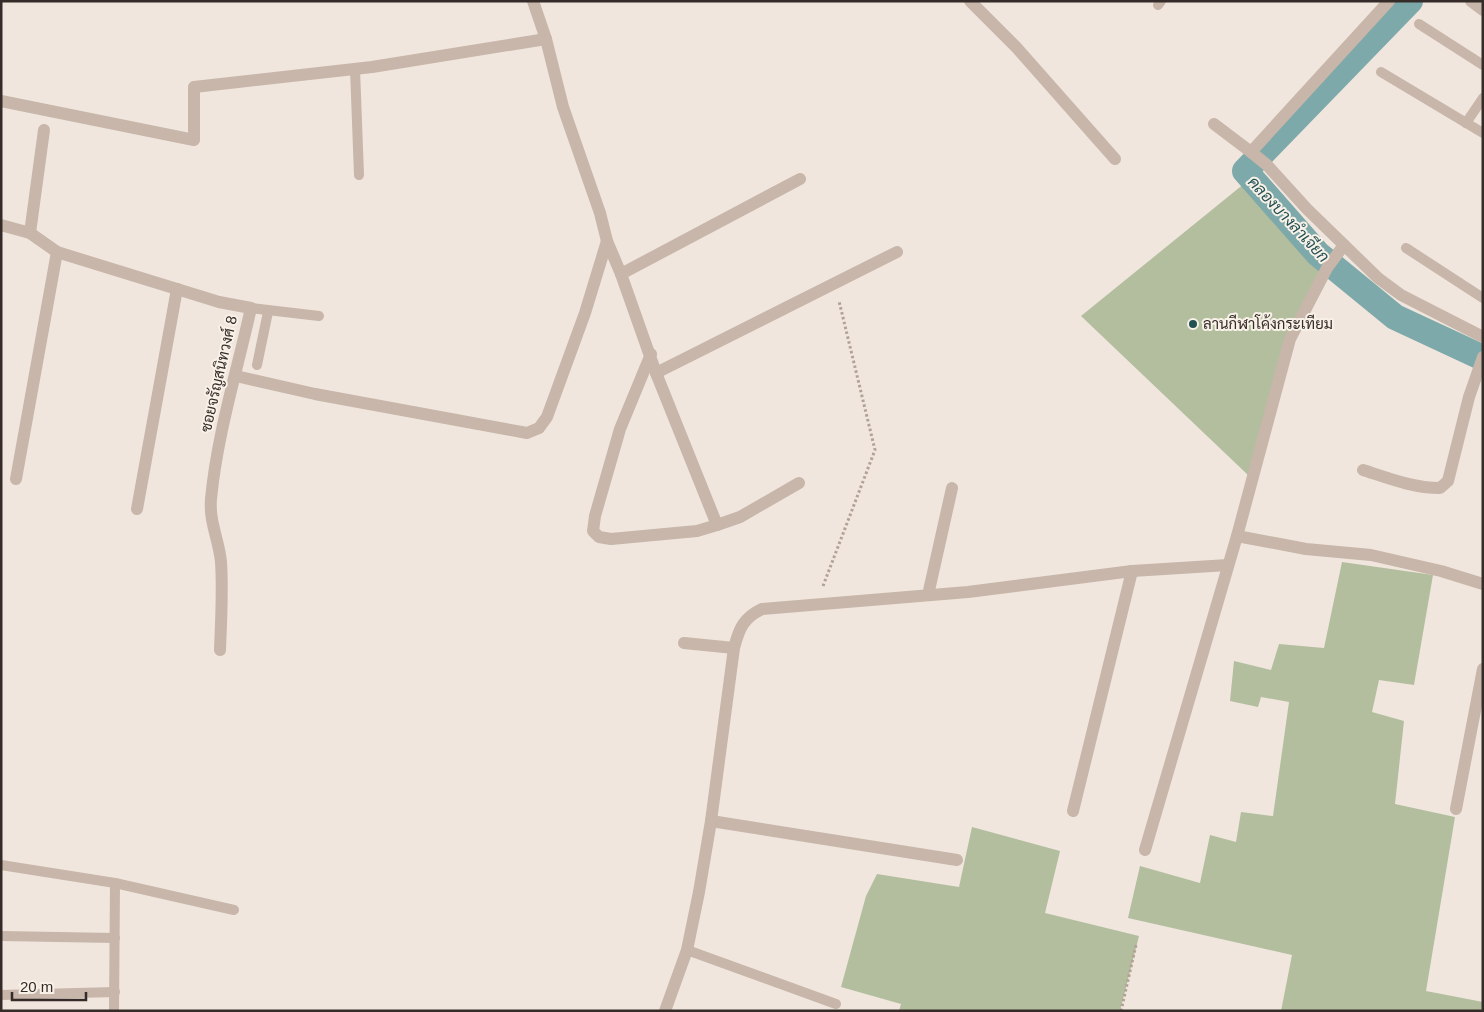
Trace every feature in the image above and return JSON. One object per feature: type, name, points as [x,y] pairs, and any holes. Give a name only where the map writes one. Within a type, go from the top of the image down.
[{"type":"street","points":[[533,1],[546,39],[564,106],[600,213],[607,241],[651,354],[656,373],[717,526]]},
{"type":"street","points":[[970,1],[1016,47],[1114,159]]},
{"type":"street","points":[[1253,153],[1389,1]]},
{"type":"street","points":[[1471,1],[1483,10]]},
{"type":"street","points":[[1,101],[194,140],[194,87],[355,69],[546,39]]},
{"type":"street","points":[[1214,124],[1267,165],[1307,209],[1378,278],[1401,295],[1483,337]]},
{"type":"street","points":[[30,234],[44,130]]},
{"type":"street","points":[[621,274],[800,179]]},
{"type":"street","name":"ซอยจรัญสนิทวงศ์ 8","points":[[1,224],[30,234],[57,252],[177,289],[251,308],[220,440],[211,499],[210,521],[217,535],[221,562],[220,650]]},
{"type":"street","points":[[236,376],[315,394],[528,433],[539,428],[547,417],[585,313],[607,241]]},
{"type":"street","points":[[1145,850],[1237,536],[1290,339],[1327,268],[1344,245]]},
{"type":"street","points":[[16,479],[57,252]]},
{"type":"street","points":[[656,373],[897,252]]},
{"type":"street","points":[[137,509],[177,289]]},
{"type":"street","points":[[651,354],[620,429],[595,516],[593,531],[599,537],[611,539],[696,531],[717,526],[740,518],[799,483]]},
{"type":"street","points":[[1363,470],[1393,480],[1440,488],[1451,475],[1470,396],[1481,361]]},
{"type":"street","points":[[928,595],[952,488]]},
{"type":"street","points":[[1237,536],[1306,549],[1371,555],[1441,570],[1483,584]]},
{"type":"street","points":[[665,1011],[687,950],[711,821],[719,746],[734,648],[739,630],[748,616],[762,609],[928,595],[1132,572],[1228,565]]},
{"type":"street","points":[[1073,811],[1132,572]]},
{"type":"street","points":[[684,644],[734,648]]},
{"type":"street","points":[[1456,809],[1483,669]]},
{"type":"street","points":[[711,821],[957,860]]},
{"type":"lane","points":[[1418,24],[1483,64]]},
{"type":"lane","points":[[355,69],[359,175]]},
{"type":"lane","points":[[1381,72],[1483,133]]},
{"type":"lane","points":[[1466,123],[1483,98]]},
{"type":"lane","points":[[1406,248],[1483,298]]},
{"type":"lane","points":[[251,308],[268,312],[319,316]]},
{"type":"lane","points":[[257,366],[268,312]]},
{"type":"lane","points":[[1,865],[115,883],[234,910]]},
{"type":"lane","points":[[114,1011],[115,883]]},
{"type":"lane","points":[[1,936],[115,938]]},
{"type":"lane","points":[[687,950],[836,1004]]},
{"type":"lane","points":[[1,994],[115,992]]},
{"type":"path","points":[[816,604],[875,450],[835,284]]},
{"type":"path","points":[[1121,1011],[1136,945]]},
{"type":"green space","name":"ลานกีฬาโค้งกระเทียม","points":[[1245,183],[1325,267],[1292,332],[1248,475],[1081,316]]},
{"type":"green space","points":[[1342,562],[1433,575],[1414,685],[1379,680],[1372,712],[1404,721],[1395,804],[1455,817],[1426,991],[1483,1002],[1483,1011],[1281,1011],[1292,955],[1128,918],[1140,866],[1200,883],[1210,835],[1236,842],[1241,812],[1273,816],[1289,702],[1261,697],[1258,707],[1230,701],[1234,661],[1271,670],[1279,644],[1324,648]]},
{"type":"green space","points":[[972,827],[1060,851],[1045,913],[1139,936],[1120,1011],[899,1011],[901,1004],[841,987],[866,896],[877,874],[959,887]]},
{"type":"waterway","name":"คลองบางลำเจียก","points":[[1410,1],[1245,171],[1318,254],[1395,317],[1483,358]]},
{"type":"place","name":"ลานกีฬาโค้งกระเทียม","points":[[1193,324]]}]
